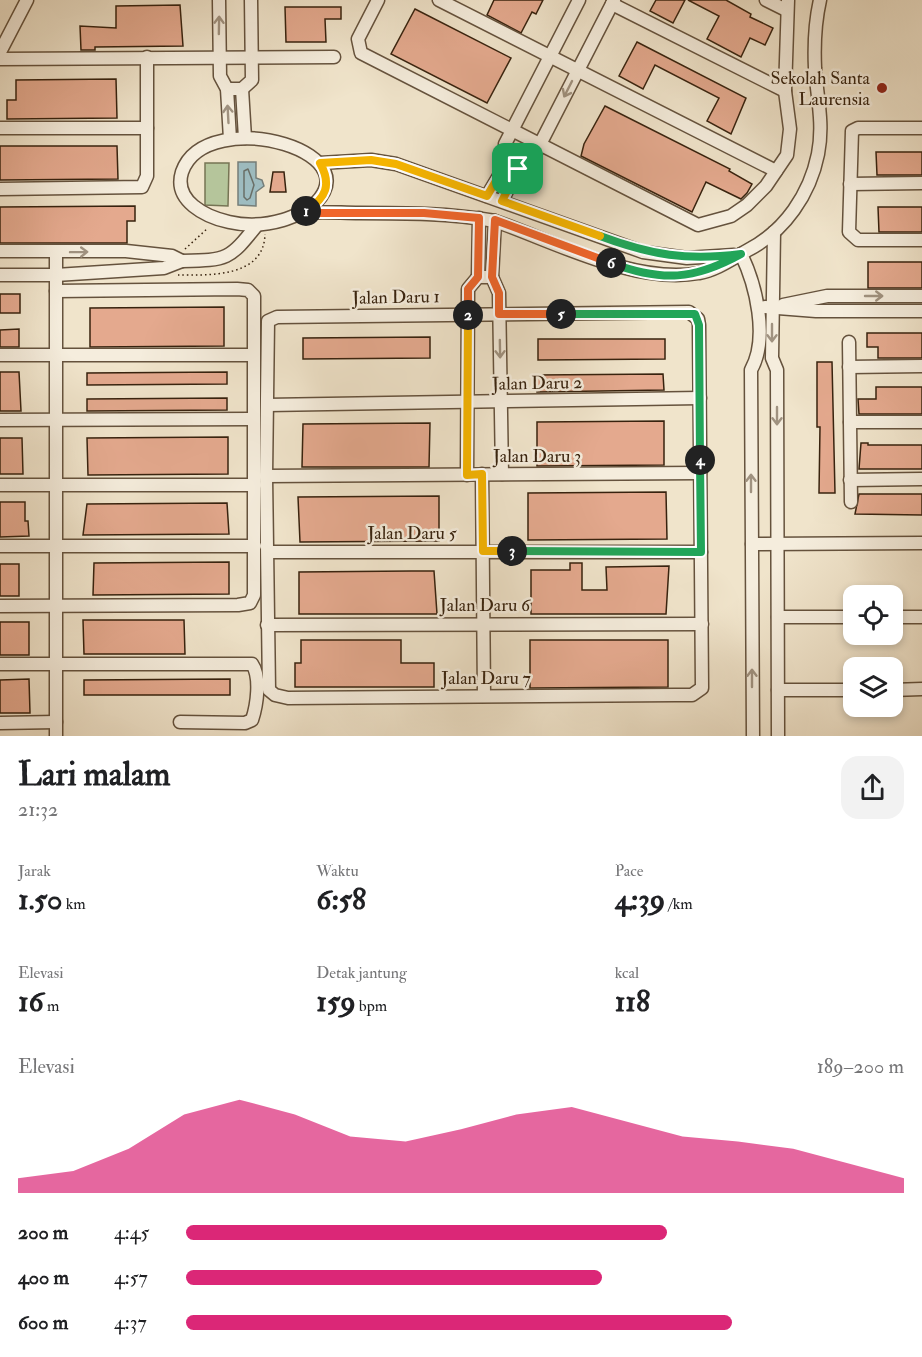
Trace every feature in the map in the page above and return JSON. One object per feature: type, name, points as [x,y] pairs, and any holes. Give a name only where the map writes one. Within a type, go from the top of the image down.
[{"type":"street","points":[[0,52],[27,0]]},
{"type":"street","points":[[219,0],[220,76],[227,89],[230,139]]},
{"type":"street","points":[[227,89],[242,89],[252,80],[251,0]]},
{"type":"street","points":[[378,0],[358,39],[361,53],[698,225],[722,219],[747,206],[787,155],[789,138],[785,91],[787,5],[766,0]]},
{"type":"street","points":[[439,0],[776,171]]},
{"type":"street","points":[[502,201],[512,166],[506,144],[511,130],[579,0]]},
{"type":"street","points":[[303,213],[424,213],[495,220],[637,273],[661,275],[700,273],[714,269],[774,232],[796,207],[809,186],[818,153],[821,123],[815,69],[815,38],[820,0]]},
{"type":"street","points":[[487,196],[512,166],[533,158],[613,2],[785,91]]},
{"type":"street","points":[[0,189],[142,187],[147,176],[147,57]]},
{"type":"street","points":[[0,59],[334,57]]},
{"type":"street","points":[[242,89],[245,138]]},
{"type":"street","points":[[0,128],[147,128]]},
{"type":"street","points":[[922,128],[858,128],[852,131],[849,232],[858,240],[922,240]]},
{"type":"street","points":[[245,138],[311,154],[324,171],[324,193],[319,202],[303,213],[281,221],[257,225],[229,222],[190,205],[182,191],[182,173],[191,156],[203,148],[230,139],[245,138]]},
{"type":"street","points":[[320,163],[371,160],[396,164],[644,252],[687,258],[741,254]]},
{"type":"street","points":[[850,184],[922,183]]},
{"type":"street","points":[[467,475],[468,289],[478,277],[479,218]]},
{"type":"street","points":[[495,220],[492,277],[499,293],[502,474]]},
{"type":"street","points":[[0,275],[56,275],[164,268],[182,261],[224,258],[235,252],[257,225]]},
{"type":"street","points":[[774,232],[772,358],[777,370],[778,736]]},
{"type":"street","points":[[0,251],[141,253],[172,256],[182,261]]},
{"type":"street","points":[[56,253],[56,736]]},
{"type":"street","points":[[139,269],[144,264],[141,253]]},
{"type":"street","points":[[741,254],[755,287],[758,308],[758,358],[751,370],[753,736]]},
{"type":"street","points":[[478,277],[492,277]]},
{"type":"street","points":[[0,606],[250,603],[255,583],[254,296],[248,290],[56,291]]},
{"type":"street","points":[[758,308],[827,296],[922,296]]},
{"type":"street","points":[[772,307],[816,311],[922,311]]},
{"type":"street","name":"Jalan Daru 1","points":[[267,405],[268,321],[277,317],[695,314],[699,325],[700,398]]},
{"type":"street","points":[[849,342],[851,502]]},
{"type":"street","points":[[0,355],[253,355]]},
{"type":"street","points":[[758,358],[772,358]]},
{"type":"street","points":[[849,367],[922,366]]},
{"type":"street","points":[[700,398],[702,624]]},
{"type":"street","name":"Jalan Daru 2","points":[[267,405],[700,398]]},
{"type":"street","points":[[267,405],[267,625]]},
{"type":"street","points":[[0,420],[253,419]]},
{"type":"street","points":[[850,422],[922,422]]},
{"type":"street","name":"Jalan Daru 3","points":[[266,476],[700,473]]},
{"type":"street","points":[[482,474],[484,696]]},
{"type":"street","points":[[850,480],[922,479]]},
{"type":"street","points":[[0,485],[255,485]]},
{"type":"street","points":[[752,544],[922,543]]},
{"type":"street","points":[[0,546],[255,546]]},
{"type":"street","name":"Jalan Daru 5","points":[[268,552],[701,552]]},
{"type":"street","points":[[778,617],[843,617]]},
{"type":"street","points":[[903,617],[922,617]]},
{"type":"street","name":"Jalan Daru 6","points":[[267,625],[702,624]]},
{"type":"street","name":"Jalan Daru 7","points":[[267,625],[269,690],[274,695],[288,698],[675,695],[698,692],[702,688],[702,624]]},
{"type":"street","points":[[0,664],[252,664],[257,670],[255,710],[252,720],[245,723],[180,722]]},
{"type":"street","points":[[903,690],[922,689]]},
{"type":"street","points":[[778,690],[843,690]]},
{"type":"street","points":[[0,723],[56,722]]},
{"type":"path","points":[[182,261],[185,248],[200,237],[216,218]]},
{"type":"green space","points":[[205,163],[229,163],[228,206],[205,205]]},
{"type":"water","points":[[238,162],[256,162],[256,178],[262,180],[264,186],[256,192],[256,206],[238,205]]},
{"type":"building","points":[[494,0],[543,0],[536,14],[532,12],[521,33],[487,15]]},
{"type":"building","points":[[656,0],[685,0],[673,23],[650,11]]},
{"type":"building","points":[[688,0],[726,0],[751,14],[750,17],[773,28],[765,45],[750,38],[741,57],[707,39],[719,16]]},
{"type":"building","points":[[180,5],[183,46],[95,47],[95,50],[81,50],[80,26],[116,28],[116,6]]},
{"type":"building","points":[[285,7],[341,7],[341,19],[325,19],[326,42],[286,42]]},
{"type":"building","points":[[415,9],[511,58],[487,103],[391,54]]},
{"type":"building","points":[[637,42],[746,98],[731,134],[707,121],[719,98],[655,65],[643,89],[619,76]]},
{"type":"building","points":[[116,79],[117,118],[7,119],[7,100],[16,100],[16,80]]},
{"type":"building","points":[[605,106],[730,169],[729,171],[752,184],[747,193],[741,199],[706,182],[692,212],[581,156],[584,144]]},
{"type":"building","points":[[0,146],[117,146],[118,179],[0,180]]},
{"type":"building","points":[[876,152],[922,152],[922,175],[877,175]]},
{"type":"building","points":[[273,172],[284,172],[286,192],[270,192]]},
{"type":"building","points":[[135,206],[135,221],[127,221],[127,243],[0,243],[0,207]]},
{"type":"building","points":[[878,207],[922,207],[922,232],[879,232]]},
{"type":"building","points":[[868,262],[922,262],[922,288],[868,288]]},
{"type":"building","points":[[0,294],[20,294],[20,313],[0,313]]},
{"type":"building","points":[[224,307],[224,346],[90,347],[90,308]]},
{"type":"building","points":[[19,329],[19,347],[0,347],[0,330]]},
{"type":"building","points":[[867,333],[922,333],[922,358],[878,358],[878,347],[867,347]]},
{"type":"building","points":[[430,337],[430,358],[303,359],[303,338]]},
{"type":"building","points":[[538,339],[665,339],[665,359],[538,360]]},
{"type":"building","points":[[817,362],[832,362],[835,493],[819,493],[820,427],[817,427]]},
{"type":"building","points":[[0,372],[19,372],[21,411],[0,411]]},
{"type":"building","points":[[227,372],[227,384],[87,385],[87,373]]},
{"type":"building","points":[[663,374],[664,390],[537,392],[536,375]]},
{"type":"building","points":[[876,387],[922,387],[922,414],[859,414],[858,399],[876,399]]},
{"type":"building","points":[[227,398],[227,410],[87,411],[87,399]]},
{"type":"building","points":[[664,421],[664,465],[537,466],[537,422]]},
{"type":"building","points":[[430,423],[429,467],[302,467],[303,424]]},
{"type":"building","points":[[228,437],[228,474],[88,475],[87,438]]},
{"type":"building","points":[[0,438],[22,438],[23,474],[0,474]]},
{"type":"building","points":[[861,443],[922,445],[922,469],[859,469]]},
{"type":"building","points":[[666,492],[667,539],[528,540],[528,493]]},
{"type":"building","points":[[859,494],[922,494],[922,515],[855,514]]},
{"type":"building","points":[[439,496],[439,541],[300,542],[298,497]]},
{"type":"building","points":[[0,502],[25,502],[25,521],[28,521],[29,536],[0,537]]},
{"type":"building","points":[[227,503],[229,534],[83,535],[87,504]]},
{"type":"building","points":[[229,562],[229,594],[93,595],[94,563]]},
{"type":"building","points":[[570,563],[582,563],[582,590],[607,590],[606,567],[669,566],[666,614],[531,614],[531,570],[570,570]]},
{"type":"building","points":[[0,564],[19,564],[19,596],[0,596]]},
{"type":"building","points":[[434,571],[437,614],[299,614],[299,572]]},
{"type":"building","points":[[83,620],[184,620],[185,654],[84,654]]},
{"type":"building","points":[[0,622],[29,622],[29,655],[0,655]]},
{"type":"building","points":[[301,640],[401,640],[401,663],[434,663],[434,687],[295,687],[295,663],[301,663]]},
{"type":"building","points":[[530,640],[668,640],[668,687],[530,688]]},
{"type":"building","points":[[29,679],[30,713],[0,713],[0,680]]},
{"type":"building","points":[[230,679],[230,695],[84,695],[84,680]]},
{"type":"place","name":"Sekolah Santa Laurensia","points":[[882,88]]},
{"type":"route","points":[[371,160],[396,164],[487,196],[506,164],[518,169],[502,201],[644,252],[687,258],[741,254],[714,269],[700,273],[661,275],[637,273],[495,220],[492,277],[499,293],[499,314],[689,312],[695,314],[699,325],[701,552],[483,551],[482,474],[467,475],[468,289],[478,277],[479,218],[424,213],[303,213],[319,202],[324,193],[326,185],[320,163],[371,160]]}]
